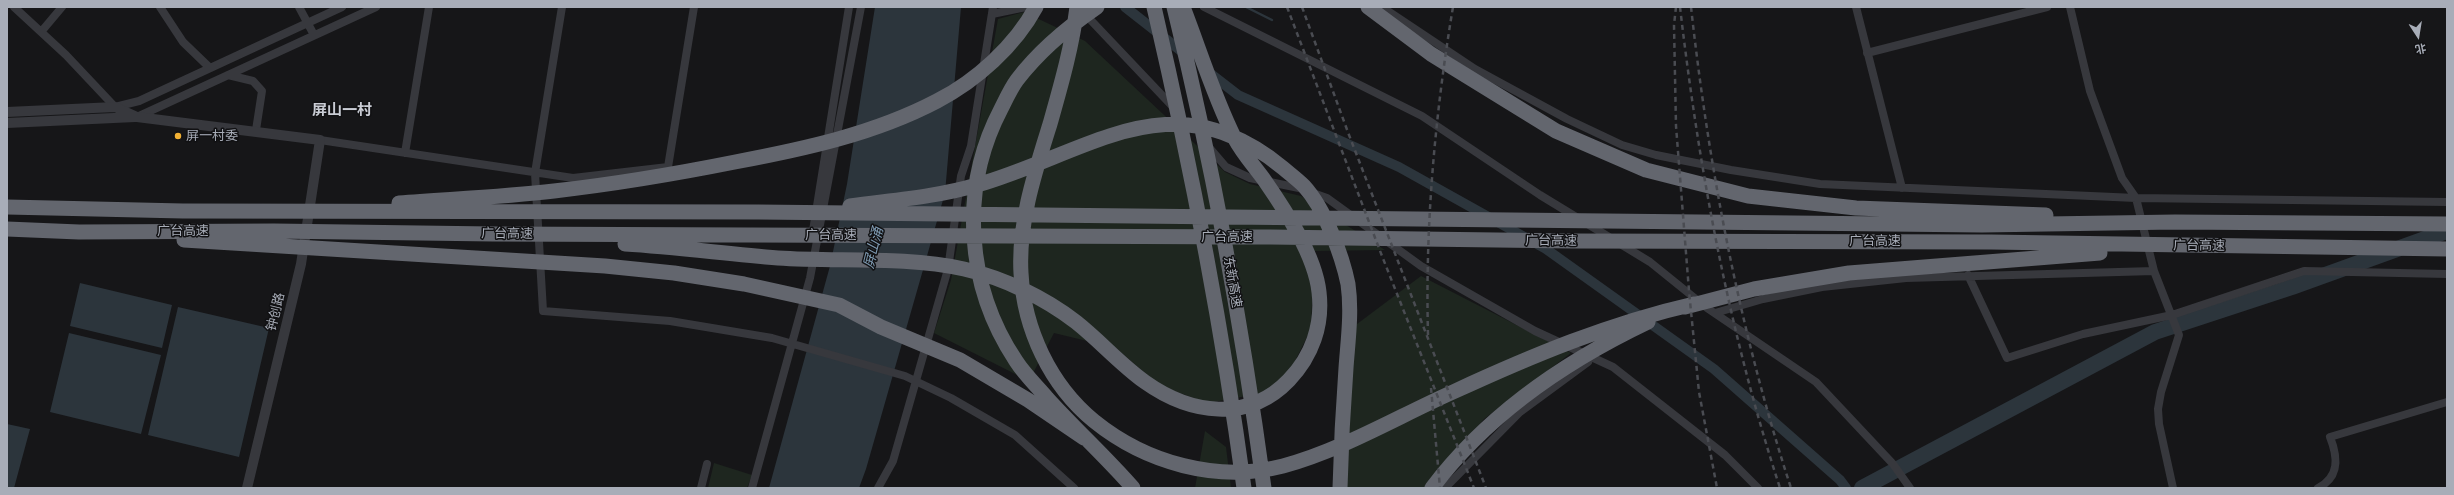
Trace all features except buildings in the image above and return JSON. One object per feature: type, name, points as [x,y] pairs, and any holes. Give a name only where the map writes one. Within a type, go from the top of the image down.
[{"type":"highway","points":[[264,212],[553,191],[662,176],[793,151],[880,125],[938,100],[987,66],[1021,30],[1036,7]]},
{"type":"highway","points":[[1076,7],[1066,67],[1036,169],[1025,216],[1021,256],[1023,288],[1030,326],[1037,344],[1060,386],[1076,405],[1098,425],[1143,452],[1164,461],[1212,470],[1253,471],[1280,467],[1322,453],[1456,390],[1606,328],[1656,312],[1754,289],[1849,273],[2185,246]]},
{"type":"highway","points":[[1097,7],[1072,24],[1017,80],[987,135],[979,164],[973,209],[977,266],[982,286],[1001,338],[1017,363],[1084,438],[1133,488]]},
{"type":"highway","name":"东新高速","points":[[1154,7],[1174,96],[1209,268],[1244,488]]},
{"type":"highway","name":"东新高速","points":[[1174,7],[1215,190],[1235,298],[1264,488]]},
{"type":"highway","points":[[493,234],[686,248],[777,258],[884,261],[963,269],[1004,281],[1057,309],[1076,322],[1146,383],[1168,396],[1190,405],[1213,410],[1245,408],[1282,387],[1298,370],[1307,356],[1317,329],[1320,309],[1319,288],[1306,252],[1289,218],[1237,142],[1228,125],[1183,7]]},
{"type":"highway","points":[[1360,7],[1384,14]]},
{"type":"highway","points":[[1368,7],[1384,14],[1431,54],[1556,131],[1646,170],[1748,196],[1856,208],[1989,212],[2175,222]]},
{"type":"highway","points":[[758,212],[822,209],[946,193],[998,178],[1093,141],[1148,127],[1198,125],[1236,138],[1276,162],[1304,186],[1319,208],[1331,234],[1345,272],[1349,300],[1349,328],[1340,488]]},
{"type":"highway","points":[[7,201],[87,209]]},
{"type":"highway","name":"广台高速","points":[[7,207],[264,212],[758,212],[1982,225],[2175,222],[2447,224]]},
{"type":"highway","name":"广台高速","points":[[7,229],[79,232],[274,231],[493,234],[1262,237],[1572,241],[1991,242],[2447,249]]},
{"type":"highway","points":[[7,236],[79,232],[311,249],[512,259],[674,273],[786,292],[839,305],[881,327],[960,360],[1028,400],[1084,438]]},
{"type":"highway","points":[[1432,488],[1451,464],[1488,428],[1563,369],[1623,334],[1694,304]]},
{"type":"street","points":[[14,7],[66,55],[115,107],[137,117],[376,7]]},
{"type":"street","points":[[41,32],[62,7]]},
{"type":"street","points":[[160,7],[183,42],[210,68]]},
{"type":"street","points":[[299,7],[314,35]]},
{"type":"street","points":[[7,112],[115,107],[139,102],[342,7]]},
{"type":"street","points":[[405,153],[429,7]]},
{"type":"street","points":[[562,7],[535,173],[543,312],[670,321],[772,338],[905,376],[951,398],[1015,435],[1074,488]]},
{"type":"street","points":[[7,123],[137,117],[256,130],[573,178],[668,167],[694,7]]},
{"type":"street","points":[[810,278],[812,238],[849,7]]},
{"type":"street","points":[[752,488],[810,278],[861,7]]},
{"type":"street","points":[[878,488],[893,461],[948,269],[961,176],[971,146],[992,11],[1026,7]]},
{"type":"street","points":[[1076,7],[1130,60],[1226,167],[1250,178],[1299,188],[1327,198],[1421,266],[1535,331],[1613,367],[1725,455],[1758,488]]},
{"type":"street","points":[[1204,7],[1422,116],[1540,195],[1650,262],[1715,314],[1816,382],[1893,464],[1905,478],[1910,488]]},
{"type":"street","points":[[1856,7],[1902,188]]},
{"type":"street","points":[[1867,53],[2047,7]]},
{"type":"street","points":[[2070,7],[2090,90],[2122,178],[2136,198],[2154,271],[2179,335],[2161,392],[2158,417],[2173,488]]},
{"type":"street","points":[[1384,14],[1475,69],[1567,119],[1622,144],[1656,155],[1820,184],[2136,198],[2447,202]]},
{"type":"street","points":[[228,75],[253,81],[262,91],[256,130]]},
{"type":"street","name":"钟创路","points":[[248,488],[301,264],[320,140]]},
{"type":"street","points":[[1715,314],[1763,299],[1822,287],[1906,278],[1968,275],[2154,271]]},
{"type":"street","points":[[1968,275],[2007,358],[2083,334],[2115,329],[2172,315],[2304,271],[2447,274]]},
{"type":"street","points":[[1445,488],[1520,412],[1593,358]]},
{"type":"street","points":[[2318,488],[2332,475],[2337,463],[2330,437],[2447,402]]},
{"type":"street","points":[[701,488],[707,464]]},
{"type":"shaded area","points":[[1024,12],[1085,41],[1225,172],[1250,184],[1301,196],[1385,250],[1314,251],[1311,329],[1289,373],[1263,393],[1208,403],[1160,386],[1116,348],[1054,333],[1029,381],[934,333],[951,280],[998,19]]},
{"type":"shaded area","points":[[1421,276],[1571,353],[1484,419],[1426,488],[1336,488],[1353,327]]},
{"type":"shaded area","points":[[1205,431],[1226,447],[1231,488],[1195,488]]},
{"type":"shaded area","points":[[714,463],[752,475],[747,488],[708,488]]},
{"type":"water","name":"屏山涌","points":[[875,7],[961,7],[945,193],[866,469],[859,488],[769,488],[830,266],[847,184]]},
{"type":"water","points":[[80,283],[172,305],[162,348],[70,326]]},
{"type":"water","points":[[178,307],[269,328],[239,457],[148,435]]},
{"type":"water","points":[[69,333],[161,355],[141,434],[50,412]]},
{"type":"water","points":[[7,424],[30,429],[14,488],[7,488]]},
{"type":"waterway","points":[[1125,7],[1185,54]]},
{"type":"waterway","points":[[1246,7],[1272,20]]},
{"type":"waterway","points":[[1207,71],[1238,95],[1399,167],[1546,249],[1714,369],[1840,480],[1846,488]]},
{"type":"waterway","points":[[1862,488],[2155,332],[2292,287],[2447,231]]},
{"type":"railway","points":[[1287,7],[1382,256],[1474,488]]},
{"type":"railway","points":[[1302,7],[1349,135],[1486,488]]},
{"type":"railway","points":[[1428,335],[1428,253],[1436,129],[1453,7]]},
{"type":"railway","points":[[1676,7],[1674,25],[1676,126],[1689,291],[1699,392],[1717,488]]},
{"type":"railway","points":[[1680,7],[1696,129],[1718,250],[1746,370],[1780,488]]},
{"type":"railway","points":[[1691,7],[1707,129],[1729,250],[1756,370],[1791,488]]},
{"type":"railway","points":[[1431,388],[1440,488]]},
{"type":"place","name":"屏一村委","points":[[178,136]]},
{"type":"district","name":"屏山一村","points":[[342,111]]}]
